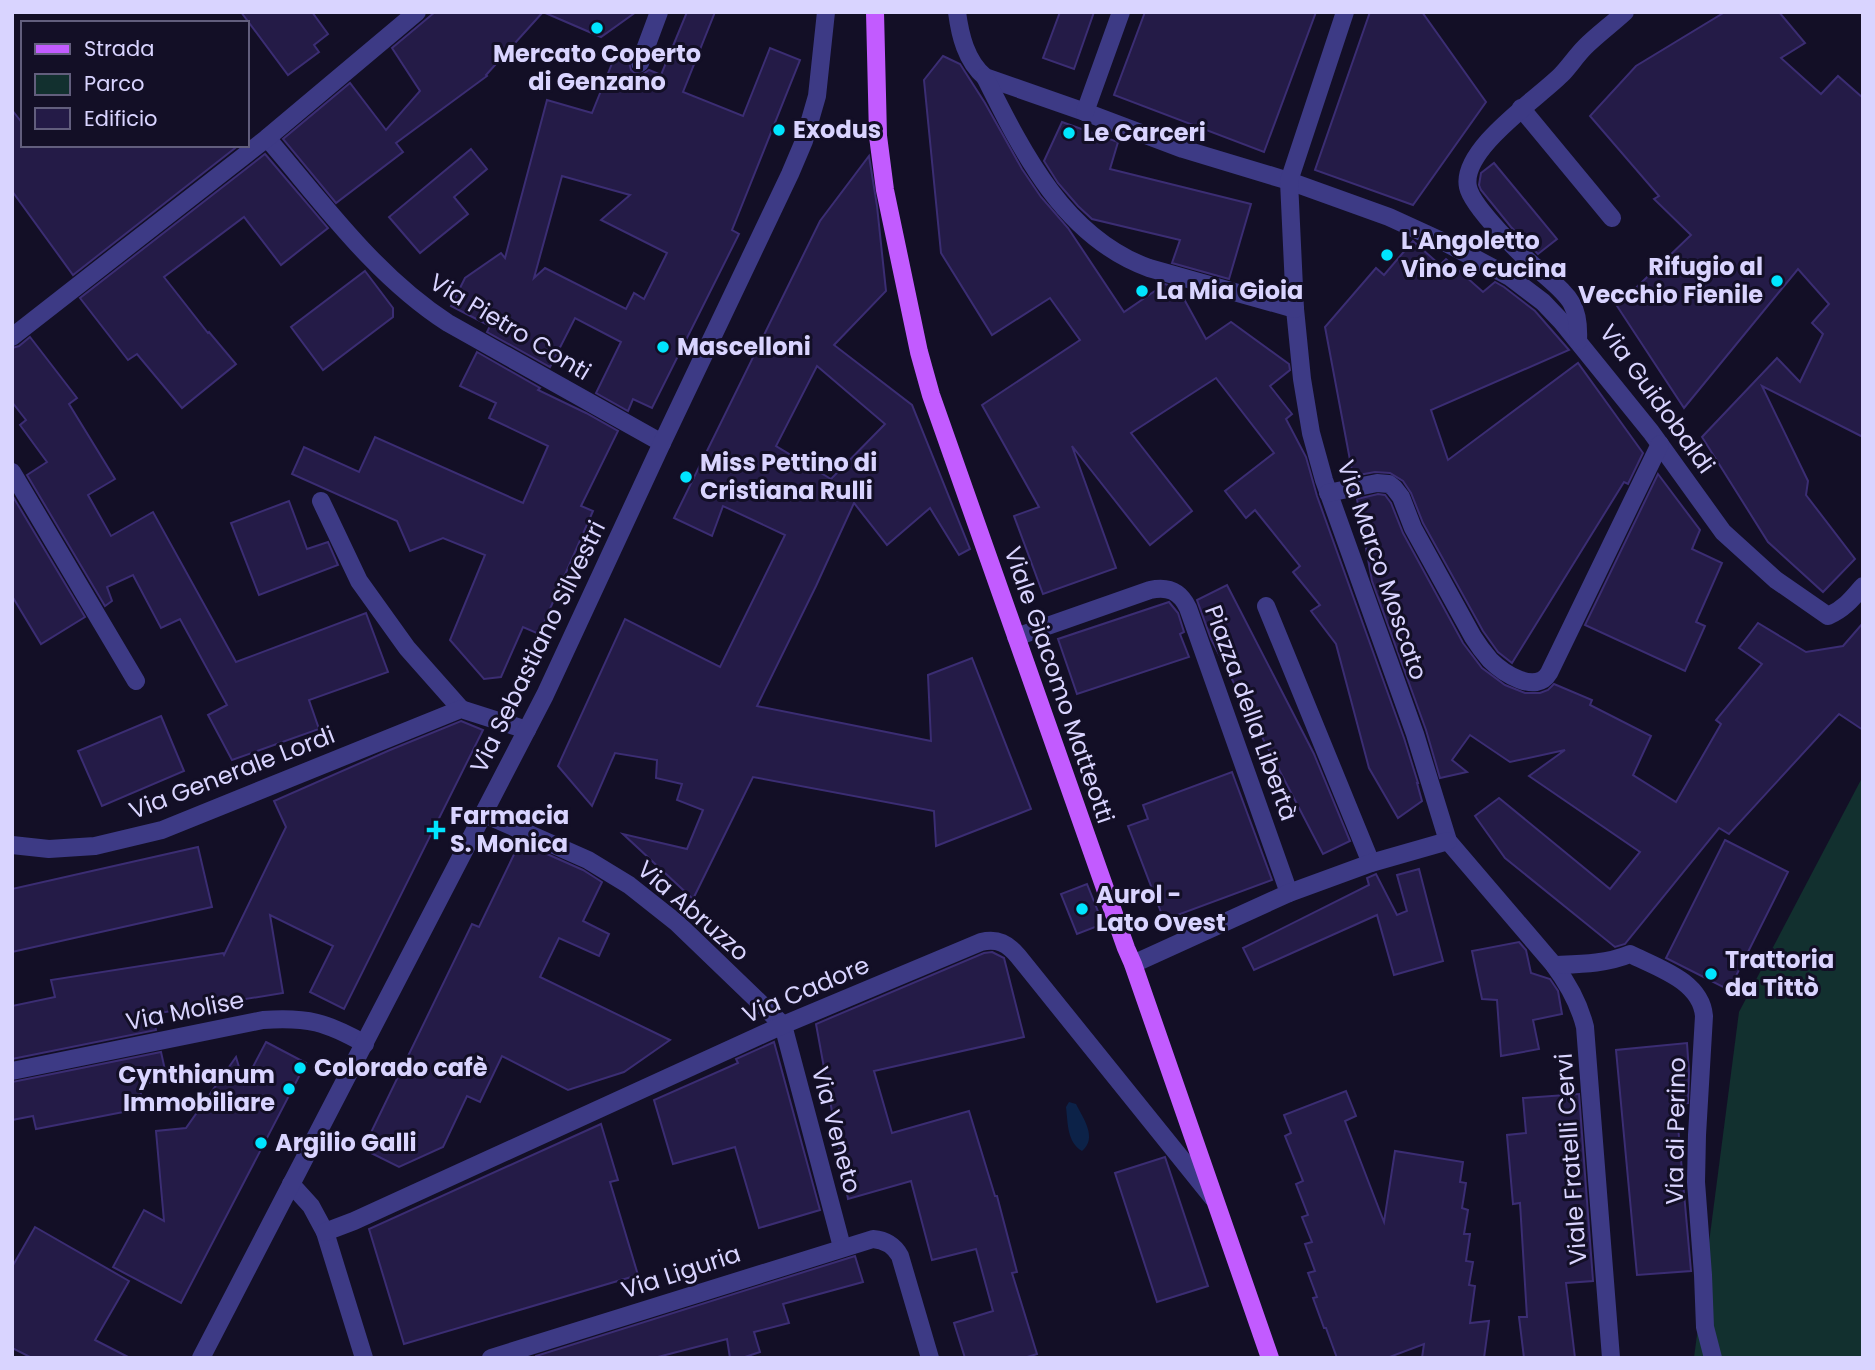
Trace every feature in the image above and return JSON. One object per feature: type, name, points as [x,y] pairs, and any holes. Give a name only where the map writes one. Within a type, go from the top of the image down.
[{"type":"main road","name":"Viale Giacomo Matteotti","points":[[875,12],[878,136],[885,190],[919,352],[938,418],[1270,1358]]},
{"type":"street","points":[[12,337],[267,138],[417,12]]},
{"type":"street","points":[[640,63],[659,12]]},
{"type":"street","name":"Via Sebastiano Silvestri","points":[[201,1358],[545,695],[804,141],[820,80],[826,12]]},
{"type":"street","points":[[957,12],[964,44],[974,66],[985,77],[1032,167],[1074,218],[1098,241],[1127,259],[1149,268],[1295,309]]},
{"type":"street","points":[[1085,111],[1121,12]]},
{"type":"street","points":[[1289,181],[1345,12]]},
{"type":"street","points":[[1612,218],[1521,108],[1561,75],[1586,46],[1625,12]]},
{"type":"street","points":[[985,77],[1085,111],[1183,149],[1289,181],[1389,217],[1510,278],[1543,302],[1578,341]]},
{"type":"street","name":"Via Guidobaldi","points":[[1521,108],[1476,155],[1470,167],[1468,188],[1479,209],[1527,260],[1568,295],[1579,326],[1578,341],[1734,543],[1776,580],[1828,616],[1848,604],[1863,586]]},
{"type":"street","name":"Via Pietro Conti","points":[[267,138],[375,264],[425,307],[448,323],[662,443]]},
{"type":"street","name":"Via Marco Moscato","points":[[1289,181],[1295,309],[1306,407],[1317,458],[1415,734],[1448,841]]},
{"type":"street","points":[[1328,492],[1377,483],[1394,488],[1401,497],[1413,528],[1481,649],[1499,668],[1526,682],[1539,682],[1549,673],[1660,444]]},
{"type":"street","points":[[12,472],[136,681]]},
{"type":"street","points":[[321,501],[347,560],[375,606],[407,648],[461,709],[527,730]]},
{"type":"street","name":"Piazza della Libertà","points":[[1016,637],[1150,590],[1166,588],[1177,593],[1188,608],[1290,893]]},
{"type":"street","points":[[1266,606],[1371,863]]},
{"type":"street","name":"Via Generale Lordi","points":[[12,845],[49,849],[95,846],[162,830],[461,709]]},
{"type":"street","name":"Via Abruzzo","points":[[484,814],[588,860],[629,885],[677,923],[783,1025]]},
{"type":"street","points":[[1133,964],[1290,893],[1371,863],[1448,841]]},
{"type":"street","name":"Viale Fratelli Cervi","points":[[1448,841],[1554,965],[1576,998],[1585,1027],[1611,1358]]},
{"type":"street","name":"Via Cadore","points":[[325,1232],[783,1025],[981,942],[994,940],[1001,942],[1018,956],[1215,1201]]},
{"type":"street","name":"Via di Perino","points":[[1554,965],[1593,963],[1630,954],[1684,982],[1695,991],[1703,1010],[1696,1182],[1705,1327],[1713,1358]]},
{"type":"street","name":"Via Molise","points":[[12,1071],[263,1020],[316,1022],[336,1028],[365,1044]]},
{"type":"street","name":"Via Veneto","points":[[783,1025],[842,1247]]},
{"type":"street","points":[[291,1184],[311,1206],[325,1232],[364,1358]]},
{"type":"street","name":"Via Liguria","points":[[491,1358],[868,1239],[879,1239],[892,1246],[900,1256],[930,1358]]},
{"type":"green space","points":[[1863,776],[1863,1358],[1694,1358],[1739,1012]]},
{"type":"water","points":[[1069,1102],[1076,1104],[1088,1128],[1089,1140],[1082,1151],[1073,1143],[1069,1132],[1066,1107]]},
{"type":"building","points":[[241,12],[312,12],[328,34],[314,45],[319,52],[288,75]]},
{"type":"building","points":[[435,12],[543,12],[487,76],[396,143],[403,152],[336,203],[283,139],[350,83],[386,130],[420,91],[392,48]]},
{"type":"building","name":"Mercato Coperto di Genzano","points":[[543,12],[636,12],[601,37]]},
{"type":"building","points":[[687,12],[715,12],[683,92],[743,116],[770,48],[800,60],[732,230],[739,234],[652,408],[633,399],[628,411],[596,393],[621,342],[575,318],[550,367],[487,332],[490,326],[451,306],[465,278],[501,253],[505,258],[547,100],[592,113],[615,56],[629,62],[635,73],[643,74],[649,70],[661,75]],"holes":[[[562,176],[630,195],[601,220],[667,253],[644,299],[634,293],[626,309],[545,268],[534,278]]]},
{"type":"building","points":[[1060,12],[1094,12],[1074,69],[1043,58]]},
{"type":"building","points":[[1145,12],[1316,12],[1264,152],[1114,95]]},
{"type":"building","points":[[1370,12],[1422,12],[1486,102],[1413,205],[1315,170]]},
{"type":"building","points":[[1725,12],[1779,12],[1805,43],[1781,58],[1821,94],[1838,76],[1863,98],[1863,437],[1762,386],[1808,481],[1806,495],[1855,559],[1823,592],[1768,542],[1702,437],[1777,358],[1800,382],[1823,334],[1812,323],[1829,304],[1798,269],[1684,408],[1617,306],[1691,235],[1654,199],[1659,196],[1590,116],[1636,66]]},
{"type":"building","points":[[943,56],[960,64],[1022,169],[1041,197],[1068,228],[1124,312],[1165,284],[1178,288],[1206,339],[1231,322],[1289,364],[1290,370],[1270,386],[1292,414],[1286,419],[1306,457],[1317,496],[1418,783],[1422,801],[1398,818],[1369,768],[1336,644],[1311,611],[1320,605],[1293,572],[1300,566],[1255,510],[1246,518],[1225,491],[1274,453],[1216,378],[1131,433],[1192,511],[1150,545],[1072,446],[1116,568],[1043,594],[1014,516],[1039,507],[982,405],[1080,340],[1050,298],[992,335],[941,253],[924,80]]},
{"type":"building","points":[[12,110],[21,121],[21,147],[236,147],[73,275],[12,191]]},
{"type":"building","points":[[1062,122],[1118,142],[1110,169],[1251,204],[1229,279],[1172,263],[1180,240],[1092,219],[1078,206],[1044,161]]},
{"type":"building","points":[[471,149],[487,169],[454,197],[468,214],[420,253],[389,217]]},
{"type":"building","points":[[265,154],[328,228],[281,265],[244,217],[164,277],[236,364],[182,408],[137,354],[128,360],[80,298]]},
{"type":"building","points":[[869,156],[886,291],[834,345],[912,405],[970,549],[959,555],[930,508],[887,545],[854,503],[757,706],[931,741],[928,675],[972,658],[1031,809],[936,846],[934,811],[753,777],[693,899],[623,834],[687,849],[703,810],[677,800],[682,784],[656,778],[657,760],[615,753],[592,806],[558,766],[625,619],[720,667],[785,535],[723,506],[712,536],[674,518],[820,221]],"holes":[[[817,366],[885,424],[831,479],[776,446]]]},
{"type":"building","points":[[1494,163],[1557,239],[1538,254],[1511,227],[1481,190],[1481,173]]},
{"type":"building","points":[[1413,241],[1440,265],[1446,259],[1483,292],[1495,282],[1504,287],[1535,311],[1569,350],[1431,410],[1448,460],[1578,363],[1643,453],[1628,484],[1624,482],[1512,663],[1498,652],[1483,631],[1423,523],[1403,481],[1390,473],[1375,472],[1353,476],[1325,327],[1376,268],[1384,275]]},
{"type":"building","points":[[365,271],[393,308],[393,317],[323,370],[291,327]]},
{"type":"building","points":[[30,337],[77,398],[69,404],[115,479],[88,495],[111,536],[153,512],[236,662],[366,613],[388,672],[309,700],[319,729],[232,760],[208,715],[227,705],[180,619],[161,628],[133,575],[107,587],[112,601],[105,606],[27,475],[47,462],[20,425],[26,420],[12,402],[12,348]]},
{"type":"building","points":[[477,352],[540,388],[538,390],[618,431],[581,506],[593,511],[539,634],[523,627],[501,677],[484,679],[450,640],[485,555],[443,538],[410,551],[397,521],[292,474],[304,447],[359,472],[375,437],[523,503],[548,446],[489,418],[496,403],[460,386]]},
{"type":"building","points":[[1658,474],[1700,530],[1692,549],[1722,563],[1696,622],[1705,626],[1685,671],[1585,625]]},
{"type":"building","points":[[12,495],[85,617],[41,644],[12,596]]},
{"type":"building","points":[[1385,495],[1391,503],[1403,533],[1463,643],[1482,668],[1505,685],[1525,693],[1540,693],[1554,684],[1592,700],[1590,705],[1651,736],[1633,775],[1676,802],[1721,724],[1716,720],[1762,664],[1739,648],[1758,623],[1806,652],[1843,646],[1863,623],[1863,730],[1839,714],[1729,834],[1719,828],[1625,944],[1615,947],[1505,858],[1475,816],[1499,798],[1610,889],[1640,852],[1529,776],[1565,750],[1510,762],[1470,735],[1452,760],[1467,772],[1440,778],[1426,730],[1372,581],[1357,499]]},
{"type":"building","points":[[289,501],[307,549],[328,542],[338,565],[259,595],[231,523]]},
{"type":"building","points":[[1227,585],[1314,754],[1350,841],[1323,854],[1211,639],[1197,600]]},
{"type":"building","points":[[1169,602],[1178,613],[1184,632],[1180,634],[1189,657],[1077,694],[1058,639]]},
{"type":"building","points":[[161,716],[184,771],[102,806],[78,751]]},
{"type":"building","points":[[461,721],[483,730],[344,1009],[310,992],[333,946],[270,915],[283,993],[153,1014],[156,1030],[12,1059],[12,1006],[55,997],[51,980],[223,953],[224,955],[286,827],[274,801]]},
{"type":"building","points":[[1232,772],[1272,880],[1164,920],[1128,826],[1148,819],[1143,805]]},
{"type":"building","points":[[1725,840],[1788,872],[1729,990],[1666,958]]},
{"type":"building","points":[[520,842],[583,870],[602,882],[583,921],[609,934],[599,956],[559,938],[540,977],[670,1040],[624,1072],[568,1090],[502,1056],[480,1102],[467,1096],[443,1147],[399,1167],[363,1149],[472,924],[479,927]]},
{"type":"building","points":[[198,847],[212,907],[12,952],[12,889]]},
{"type":"building","points":[[1419,869],[1443,961],[1394,975],[1377,915],[1254,970],[1243,948],[1369,885],[1367,878],[1376,874],[1397,915],[1407,911],[1397,875]]},
{"type":"building","name":"Aurol - Lato Ovest","points":[[1087,884],[1103,924],[1077,934],[1061,894]]},
{"type":"building","points":[[1519,942],[1526,950],[1531,973],[1550,979],[1558,991],[1562,1014],[1533,1020],[1539,1049],[1501,1056],[1497,1000],[1482,999],[1472,951]]},
{"type":"building","points":[[992,952],[1004,958],[1024,1037],[874,1071],[892,1133],[969,1111],[997,1196],[1017,1272],[1012,1273],[1037,1354],[1024,1358],[965,1358],[954,1323],[993,1311],[976,1249],[932,1260],[911,1181],[848,1199],[816,1024],[984,953]]},
{"type":"building","points":[[266,1042],[306,1063],[181,1303],[113,1267],[144,1210],[164,1221],[156,1131],[186,1128],[236,1057],[244,1084]]},
{"type":"building","points":[[774,1042],[820,1210],[759,1228],[735,1147],[673,1164],[654,1100],[738,1063],[736,1059]]},
{"type":"building","points":[[1687,1043],[1688,1103],[1676,1104],[1691,1271],[1637,1275],[1616,1050]]},
{"type":"building","points":[[161,1052],[167,1079],[139,1085],[144,1108],[36,1129],[33,1116],[12,1120],[12,1082]]},
{"type":"building","points":[[1346,1091],[1356,1116],[1345,1121],[1384,1222],[1395,1151],[1463,1162],[1460,1182],[1466,1183],[1462,1208],[1468,1210],[1464,1234],[1470,1234],[1466,1261],[1473,1262],[1469,1285],[1475,1286],[1470,1323],[1489,1321],[1484,1358],[1422,1358],[1424,1344],[1387,1358],[1337,1358],[1313,1298],[1317,1297],[1308,1273],[1315,1271],[1305,1244],[1312,1242],[1302,1217],[1308,1215],[1296,1184],[1303,1181],[1285,1136],[1291,1133],[1284,1115]]},
{"type":"building","points":[[1579,1094],[1593,1281],[1566,1283],[1575,1358],[1524,1358],[1519,1317],[1527,1317],[1520,1203],[1513,1204],[1507,1135],[1526,1133],[1523,1098]]},
{"type":"building","points":[[601,1124],[618,1180],[610,1182],[638,1275],[404,1344],[369,1229]]},
{"type":"building","points":[[1165,1157],[1208,1286],[1157,1302],[1115,1173]]},
{"type":"building","points":[[35,1227],[129,1281],[95,1340],[130,1358],[32,1358],[12,1348],[12,1267]]},
{"type":"building","points":[[855,1256],[863,1282],[783,1304],[789,1323],[754,1332],[760,1352],[742,1358],[730,1358],[727,1339],[654,1358],[536,1358],[536,1356]]},
{"type":"place","name":"Mercato Coperto di Genzano","points":[[597,28]]},
{"type":"place","name":"Exodus","points":[[779,130]]},
{"type":"place","name":"Le Carceri","points":[[1069,133]]},
{"type":"place","name":"L'Angoletto Vino e cucina","points":[[1387,255]]},
{"type":"place","name":"Rifugio al Vecchio Fienile","points":[[1777,281]]},
{"type":"place","name":"La Mia Gioia","points":[[1142,291]]},
{"type":"place","name":"Mascelloni","points":[[663,347]]},
{"type":"place","name":"Miss Pettino di Cristiana Rulli","points":[[686,477]]},
{"type":"place","name":"Farmacia S. Monica","points":[[436,830]]},
{"type":"place","name":"Aurol - Lato Ovest","points":[[1082,909]]},
{"type":"place","name":"Trattoria da Tittò","points":[[1711,974]]},
{"type":"place","name":"Colorado cafè","points":[[300,1068]]},
{"type":"place","name":"Cynthianum Immobiliare","points":[[289,1089]]},
{"type":"place","name":"Argilio Galli","points":[[261,1143]]}]
